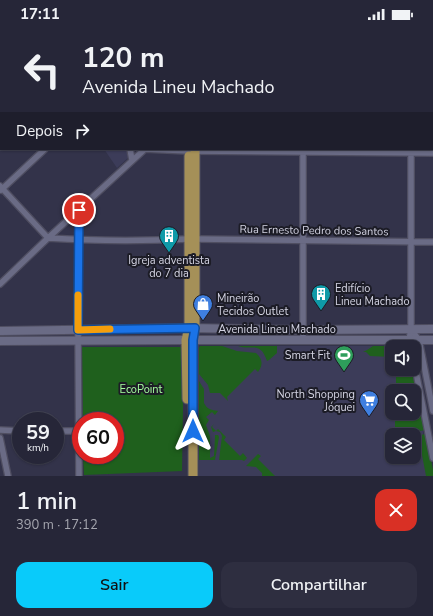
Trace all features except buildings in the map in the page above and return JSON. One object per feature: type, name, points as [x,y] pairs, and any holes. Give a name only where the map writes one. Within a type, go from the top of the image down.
[{"type":"main road","points":[[187,476],[189,340],[192,328],[192,150]]},
{"type":"main road","points":[[189,340],[193,476]]},
{"type":"street","points":[[44,150],[1,188],[48,238]]},
{"type":"street","points":[[130,150],[132,160]]},
{"type":"street","points":[[0,284],[144,150]]},
{"type":"street","points":[[192,150],[412,151],[433,153]]},
{"type":"street","points":[[302,151],[303,340]]},
{"type":"street","points":[[410,340],[412,151]]},
{"type":"street","points":[[78,412],[79,210]]},
{"type":"street","name":"Rua Ernesto Pedro dos Santos","points":[[48,238],[133,241],[192,239],[433,242]]},
{"type":"street","name":"Avenida Lineu Machado","points":[[0,330],[192,328],[302,330],[433,329]]},
{"type":"street","points":[[411,330],[419,340]]},
{"type":"street","name":"Avenida Lineu Machado","points":[[0,341],[303,340],[385,343]]},
{"type":"street","name":"Avenida Lineu Machado","points":[[421,340],[433,340]]},
{"type":"street","points":[[421,350],[433,411]]},
{"type":"street","points":[[417,376],[433,458]]},
{"type":"street","points":[[0,430],[12,431]]},
{"type":"street","points":[[0,438],[8,476]]},
{"type":"street","points":[[79,464],[79,476]]},
{"type":"shaded area","points":[[105,150],[127,150],[128,158],[117,168]]},
{"type":"shaded area","points":[[200,346],[385,346],[385,376],[411,376],[413,384],[385,384],[385,420],[420,420],[432,476],[199,476]]},
{"type":"green space","points":[[200,346],[222,346],[237,351],[256,353],[262,362],[261,367],[258,372],[255,369],[227,397],[228,401],[220,393],[210,393],[208,385],[199,374]]},
{"type":"green space","points":[[238,346],[277,346],[277,353],[267,361],[261,350],[258,348]]},
{"type":"green space","points":[[373,346],[385,346],[385,357],[370,356],[366,352],[363,352]]},
{"type":"green space","name":"EcoPoint","points":[[82,347],[184,347],[182,471],[84,475],[83,464],[124,464],[124,412],[83,412]]},
{"type":"green space","points":[[396,376],[413,376],[415,384],[396,384]]},
{"type":"green space","points":[[199,381],[204,389],[204,403],[206,407],[218,411],[215,415],[212,412],[206,417],[209,420],[206,425],[210,436],[210,458],[214,456],[215,435],[218,435],[219,437],[215,460],[199,460]]},
{"type":"green space","points":[[421,410],[426,430],[421,431],[421,428],[395,428],[395,420],[421,420]]},
{"type":"green space","points":[[214,424],[212,427],[216,431],[213,432],[211,427]]},
{"type":"green space","points":[[218,429],[226,437],[224,440],[240,456],[243,453],[247,458],[244,461],[219,460],[222,436],[220,432],[216,431]]},
{"type":"green space","points":[[426,434],[433,476],[426,476],[421,450],[421,435]]},
{"type":"green space","points":[[258,454],[261,456],[258,459],[275,476],[262,476],[262,473],[256,467],[246,466]]},
{"type":"slow traffic","points":[[78,295],[78,330],[110,329]]},
{"type":"place","name":"Igreja adventista do 7 dia","points":[[169,253]]},
{"type":"place","name":"Edifício Lineu Machado","points":[[321,311]]},
{"type":"place","name":"Mineirão Tecidos Outlet","points":[[203,321]]},
{"type":"place","name":"Smart Fit","points":[[344,372]]},
{"type":"place","name":"North Shopping Jóquei","points":[[369,417]]},
{"type":"route","points":[[79,210],[78,330],[195,328],[193,340],[193,431]]}]
